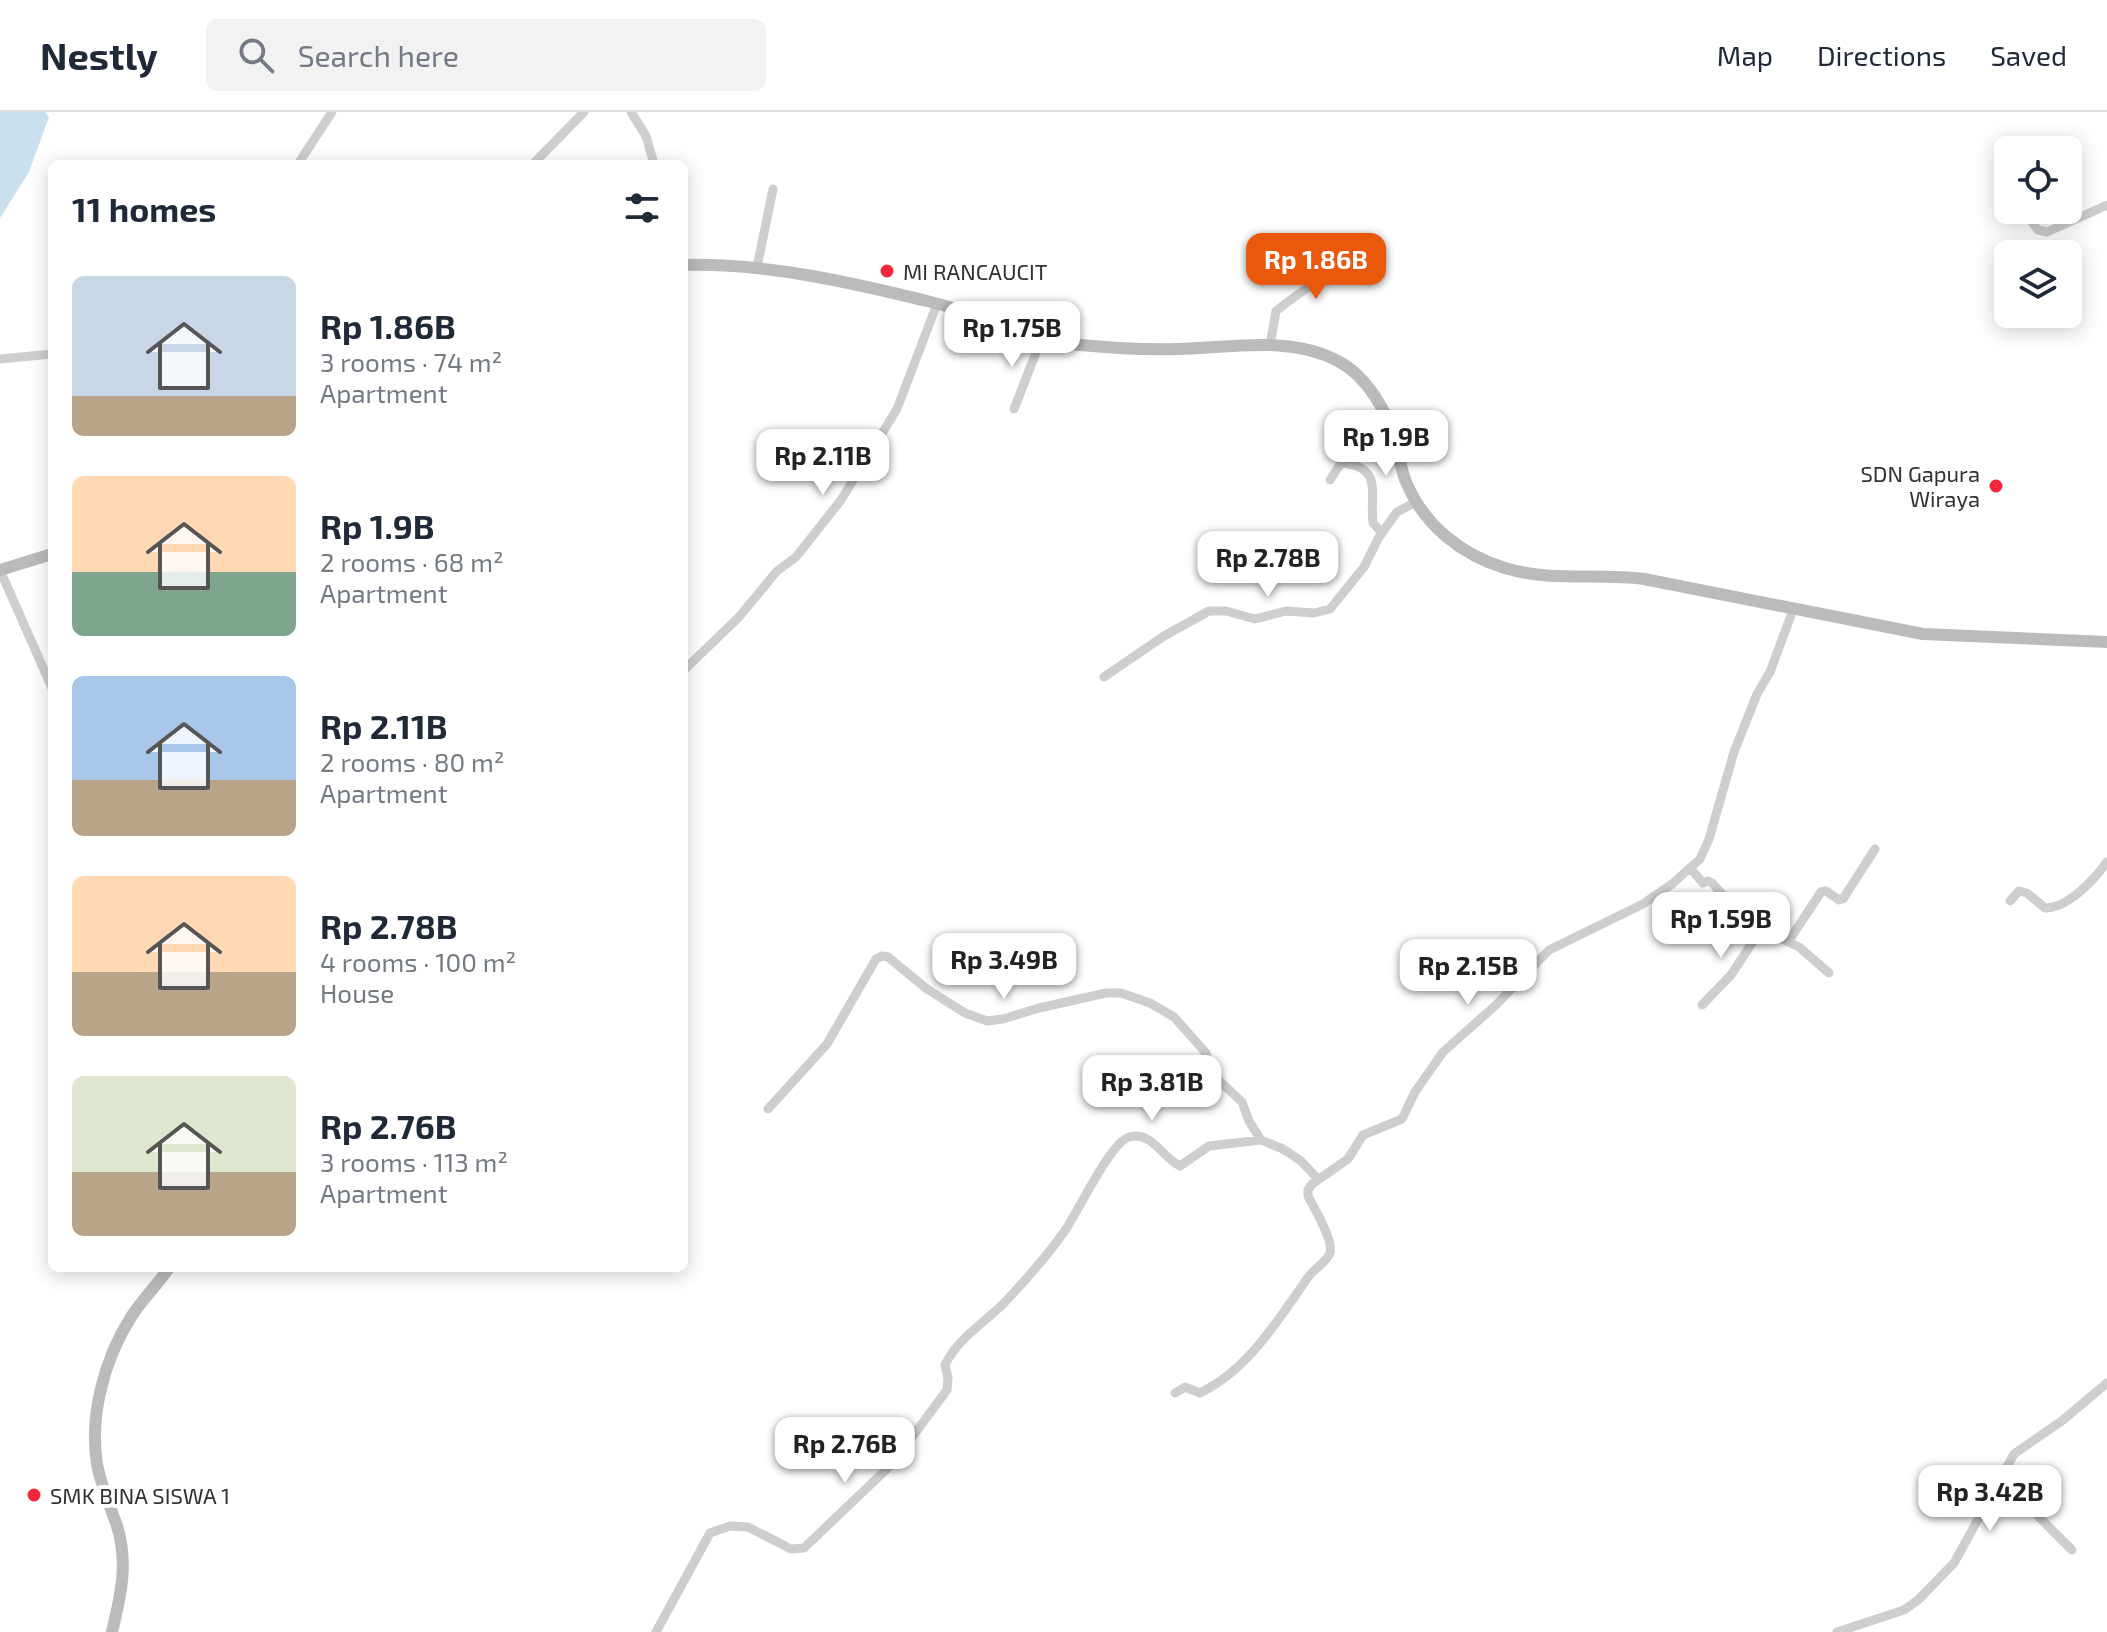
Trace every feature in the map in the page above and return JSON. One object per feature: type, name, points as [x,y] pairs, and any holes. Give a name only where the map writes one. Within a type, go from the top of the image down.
[{"type":"main road","points":[[688,265],[757,267],[937,304],[1041,340],[1091,346],[1174,349],[1270,345],[1305,348],[1324,354],[1354,371],[1367,385],[1395,439],[1405,481],[1437,530],[1482,559],[1509,569],[1574,577],[1612,575],[1644,579],[1923,634],[2107,642]]},
{"type":"main road","points":[[0,570],[48,555]]},
{"type":"main road","points":[[112,1632],[124,1572],[119,1536],[97,1465],[96,1419],[114,1349],[133,1314],[166,1272]]},
{"type":"street","points":[[301,160],[332,112]]},
{"type":"street","points":[[535,160],[584,112]]},
{"type":"street","points":[[631,112],[646,136],[653,160]]},
{"type":"street","points":[[757,267],[773,189]]},
{"type":"street","points":[[2082,216],[2107,205]]},
{"type":"street","points":[[2034,224],[2038,230],[2047,232],[2065,224]]},
{"type":"street","points":[[1270,345],[1276,311],[1324,276],[1344,265],[1364,260]]},
{"type":"street","points":[[688,666],[739,617],[777,571],[796,557],[841,500],[897,409],[937,304]]},
{"type":"street","points":[[1014,409],[1041,340]]},
{"type":"street","points":[[0,359],[48,354]]},
{"type":"street","points":[[1330,480],[1341,463],[1360,469],[1368,477],[1374,491],[1373,523],[1382,533]]},
{"type":"street","points":[[1104,677],[1164,636],[1209,611],[1226,611],[1255,619],[1286,611],[1314,613],[1330,609],[1364,567],[1397,512],[1416,502]]},
{"type":"street","points":[[0,570],[48,679]]},
{"type":"street","points":[[1175,1393],[1185,1387],[1200,1393],[1242,1365],[1297,1296],[1309,1276],[1330,1252],[1307,1193],[1318,1179],[1348,1159],[1363,1135],[1402,1119],[1415,1092],[1443,1052],[1496,1005],[1549,950],[1643,904],[1691,869],[1705,850],[1734,752],[1757,694],[1770,672],[1793,610]]},
{"type":"street","points":[[1788,942],[1821,892],[1826,891],[1839,900],[1843,899],[1875,849]]},
{"type":"street","points":[[2010,901],[2019,891],[2023,891],[2045,908],[2053,908],[2071,897],[2107,862]]},
{"type":"street","points":[[1691,869],[1703,883],[1712,883],[1731,907],[1760,931],[1807,952],[1829,973]]},
{"type":"street","points":[[1702,1005],[1731,975],[1760,931]]},
{"type":"street","points":[[768,1109],[827,1044],[876,959],[882,956],[888,957],[927,989],[965,1013],[987,1021],[1106,993],[1121,993],[1150,1003],[1174,1017],[1206,1053],[1211,1073],[1242,1102],[1261,1140],[1292,1155],[1318,1179]]},
{"type":"street","points":[[656,1632],[710,1533],[730,1526],[748,1527],[791,1549],[804,1548],[892,1464],[947,1390],[945,1365],[950,1355],[965,1336],[1003,1303],[1063,1233],[1110,1154],[1126,1138],[1135,1136],[1148,1139],[1180,1166],[1209,1146],[1261,1140]]},
{"type":"street","points":[[1837,1632],[1896,1613],[1918,1600],[1954,1563],[2019,1449],[2063,1420],[2107,1383]]},
{"type":"street","points":[[2000,1478],[2072,1550]]},
{"type":"water","points":[[0,112],[45,112],[49,117],[29,172],[0,218]]},
{"type":"place","name":"MI RANCAUCIT","points":[[887,271]]},
{"type":"place","name":"SDN Gapura Wiraya","points":[[1996,486]]},
{"type":"place","name":"SMK BINA SISWA 1","points":[[34,1495]]}]
